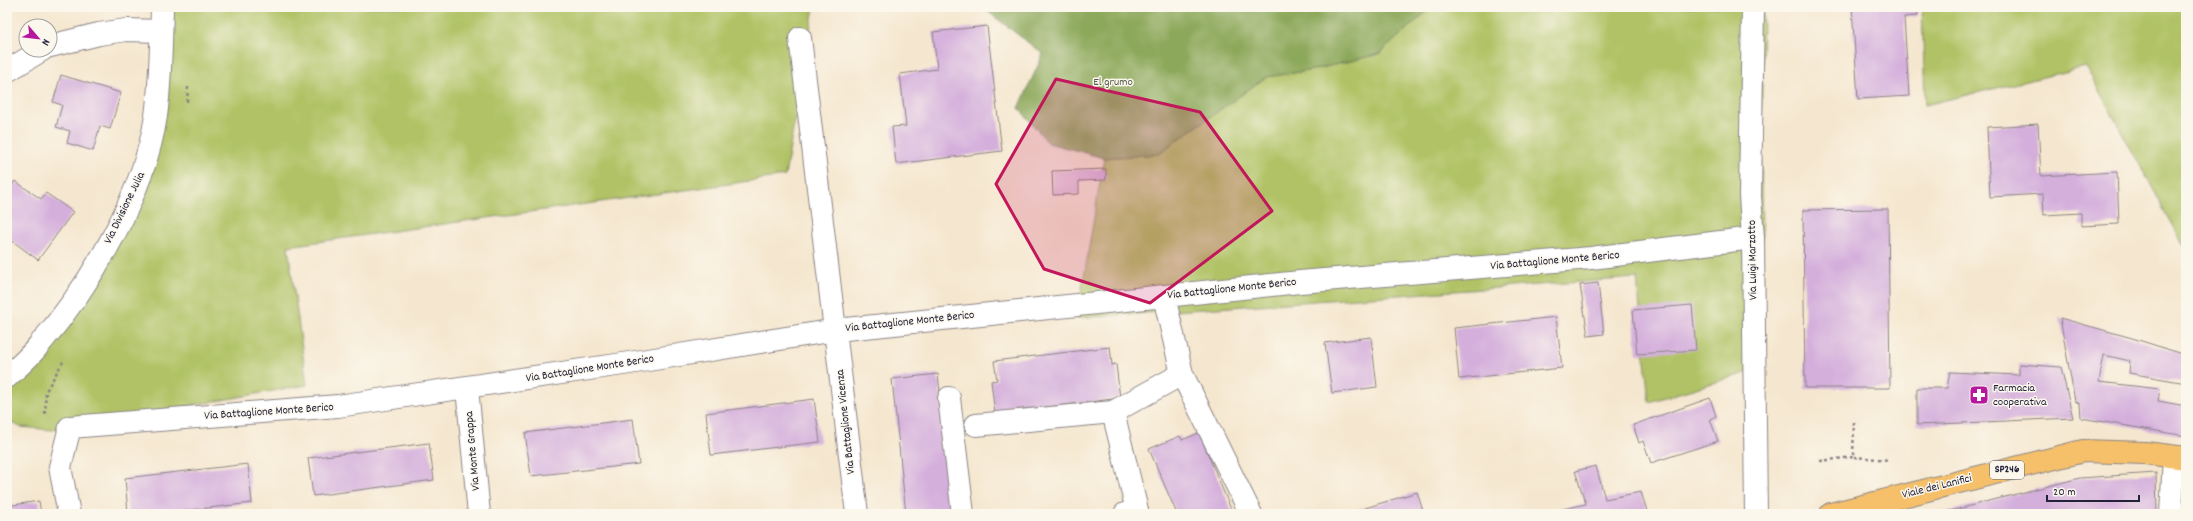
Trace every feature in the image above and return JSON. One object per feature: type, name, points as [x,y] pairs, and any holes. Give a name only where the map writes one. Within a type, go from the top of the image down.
[{"type":"main road","name":"Viale dei Lanifici","points":[[1831,514],[2083,451],[2145,453],[2180,458]]},
{"type":"street","name":"Via Divisione Julia","points":[[7,377],[39,346],[86,282],[120,222],[144,170],[156,116],[162,7]]},
{"type":"street","name":"Via Luigi Marzotto","points":[[1753,7],[1750,196],[1753,238],[1756,514]]},
{"type":"street","points":[[58,44],[126,30],[161,31]]},
{"type":"street","name":"Via Battaglione Vicenza","points":[[800,38],[857,514]]},
{"type":"street","points":[[7,71],[29,58]]},
{"type":"street","name":"Via Battaglione Monte Berico","points":[[69,514],[60,467],[70,427],[338,406],[467,388],[836,330],[1300,282],[1591,258],[1753,238]]},
{"type":"street","points":[[1164,296],[1182,374],[1251,514]]},
{"type":"street","points":[[976,425],[1113,412],[1182,374]]},
{"type":"street","name":"Via Monte Grappa","points":[[467,388],[479,514]]},
{"type":"street","points":[[950,398],[963,514]]},
{"type":"street","points":[[1113,412],[1137,510],[1125,514]]},
{"type":"street","points":[[2171,514],[2180,458]]},
{"type":"path","points":[[1853,457],[1854,422]]},
{"type":"path","points":[[1820,461],[1853,457],[1889,460]]},
{"type":"highlighted area","points":[[1056,79],[1200,112],[1272,211],[1150,303],[1044,269],[996,184]]},
{"type":"green space","points":[[167,7],[814,7],[785,176],[288,246],[307,385],[52,430],[20,427],[7,420],[7,380],[135,201]]},
{"type":"green space","name":"El grumo","points":[[982,7],[1428,7],[1426,12],[1379,54],[1313,70],[1266,77],[1158,154],[1104,158],[1048,143],[1019,108],[1043,54]]},
{"type":"green space","points":[[1428,7],[1763,7],[1761,145],[1763,368],[1649,402],[1637,278],[1077,318],[1104,158],[1158,154],[1266,77],[1313,70],[1379,54],[1426,12]]},
{"type":"green space","points":[[1922,7],[2186,7],[2186,249],[2086,67],[1925,105]]},
{"type":"building","points":[[1852,7],[1917,7],[1918,16],[1904,17],[1909,96],[1858,99]]},
{"type":"building","points":[[987,26],[1002,151],[896,164],[892,127],[906,126],[900,74],[937,69],[933,32]]},
{"type":"building","points":[[61,75],[121,93],[110,129],[100,126],[93,151],[67,143],[70,131],[56,127],[62,105],[53,102]]},
{"type":"building","points":[[2038,124],[2041,176],[2117,172],[2119,224],[2081,226],[2081,213],[2044,215],[2043,194],[1990,197],[1987,127]]},
{"type":"building","points":[[1106,169],[1106,180],[1079,181],[1079,194],[1053,195],[1052,171]]},
{"type":"building","points":[[15,181],[41,199],[46,193],[73,212],[38,260],[7,237],[7,191]]},
{"type":"building","points":[[1888,209],[1890,388],[1805,388],[1803,210]]},
{"type":"building","points":[[1598,283],[1604,334],[1588,336],[1580,285]]},
{"type":"building","points":[[1692,305],[1696,350],[1637,354],[1633,310]]},
{"type":"building","points":[[1556,317],[1562,368],[1459,379],[1454,328]]},
{"type":"building","points":[[2060,318],[2186,355],[2186,383],[2129,373],[2130,361],[2104,355],[2099,382],[2160,389],[2158,401],[2186,406],[2186,436],[2081,418],[2080,404],[2075,401]]},
{"type":"building","points":[[1371,337],[1377,387],[1332,393],[1325,343]]},
{"type":"building","points":[[1110,347],[1112,365],[1116,364],[1120,398],[995,414],[991,381],[997,380],[994,361]]},
{"type":"building","points":[[2019,364],[2061,367],[2073,418],[1917,425],[1917,388],[1947,388],[1950,372],[2019,375]]},
{"type":"building","points":[[938,374],[953,514],[906,514],[892,379]]},
{"type":"building","points":[[1710,398],[1716,416],[1710,419],[1718,441],[1651,463],[1643,441],[1639,443],[1633,425]]},
{"type":"building","points":[[814,399],[820,442],[711,455],[706,413]]},
{"type":"building","points":[[633,419],[639,464],[531,476],[525,433]]},
{"type":"building","points":[[1199,433],[1233,514],[1177,514],[1149,449],[1180,436],[1182,440]]},
{"type":"building","points":[[429,443],[434,480],[313,496],[308,458]]},
{"type":"building","points":[[248,464],[252,503],[155,514],[128,514],[125,478]]},
{"type":"building","points":[[1596,466],[1605,499],[1641,492],[1648,514],[1539,514],[1586,504],[1575,471]]},
{"type":"building","points":[[2156,473],[2157,514],[1938,514],[2080,478]]},
{"type":"building","points":[[1417,492],[1424,514],[1346,514]]},
{"type":"building","points":[[39,501],[41,514],[7,514],[7,506]]},
{"type":"building","points":[[2181,507],[2186,508],[2186,514],[2181,514]]},
{"type":"place","name":"Farmacia cooperativa","points":[[1979,395]]}]
